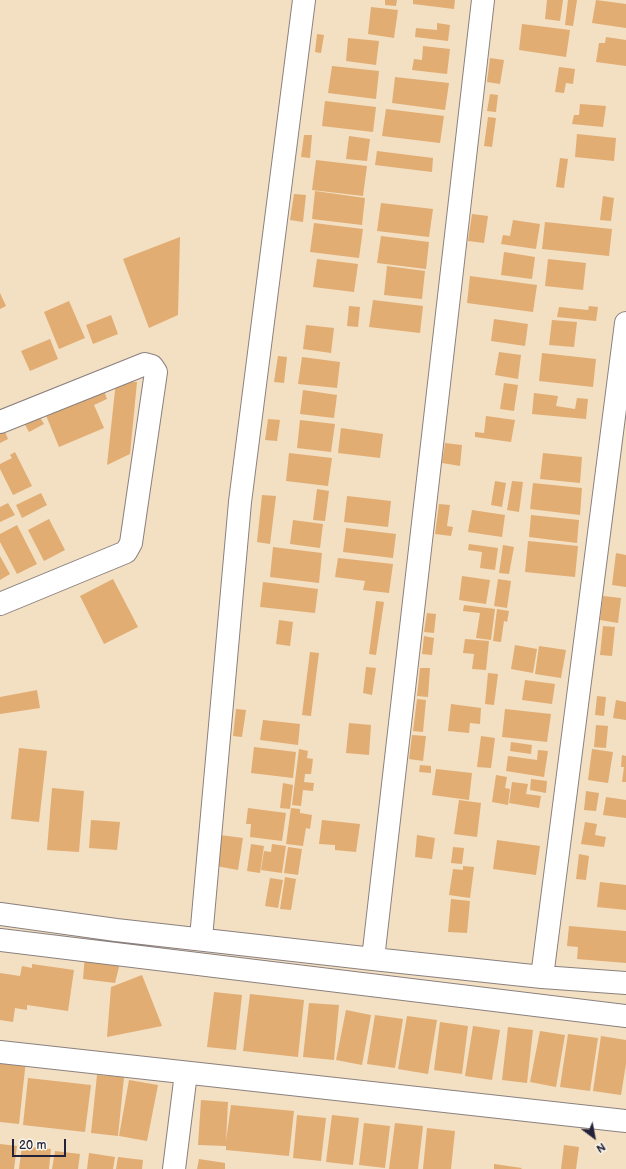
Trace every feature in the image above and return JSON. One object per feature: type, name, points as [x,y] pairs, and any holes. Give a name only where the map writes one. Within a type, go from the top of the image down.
[{"type":"street","points":[[201,938],[240,502],[304,0]]},
{"type":"street","points":[[373,959],[483,0]]},
{"type":"street","points":[[542,977],[626,323]]},
{"type":"street","points":[[0,422],[145,364],[152,366],[156,372],[131,543],[126,552],[0,604]]},
{"type":"street","points":[[0,914],[116,930],[201,938],[373,959],[542,977],[626,983]]},
{"type":"street","points":[[0,940],[626,1016]]},
{"type":"street","points":[[0,1052],[626,1121]]},
{"type":"street","points":[[174,1169],[186,1072]]},
{"type":"building","points":[[385,0],[397,0],[396,6],[385,5]]},
{"type":"building","points":[[413,0],[455,0],[454,9],[413,4]]},
{"type":"building","points":[[547,0],[563,0],[560,21],[545,19]]},
{"type":"building","points":[[568,0],[577,0],[573,26],[565,25]]},
{"type":"building","points":[[596,0],[626,4],[626,28],[592,23]]},
{"type":"building","points":[[371,7],[398,10],[394,38],[368,34]]},
{"type":"building","points":[[437,23],[450,25],[448,41],[415,37],[416,28],[437,30]]},
{"type":"building","points":[[522,24],[570,30],[566,57],[519,50]]},
{"type":"building","points":[[317,34],[324,35],[321,53],[315,52]]},
{"type":"building","points":[[606,37],[626,40],[626,66],[596,62],[599,43],[605,43]]},
{"type":"building","points":[[348,38],[379,41],[376,65],[346,61]]},
{"type":"building","points":[[423,46],[450,49],[447,74],[412,70],[414,59],[422,60]]},
{"type":"building","points":[[490,58],[504,60],[500,84],[487,82]]},
{"type":"building","points":[[332,66],[379,71],[376,99],[328,93]]},
{"type":"building","points":[[559,67],[575,69],[573,84],[566,83],[564,93],[555,92]]},
{"type":"building","points":[[395,77],[449,83],[445,110],[392,103]]},
{"type":"building","points":[[490,94],[498,95],[496,112],[487,111]]},
{"type":"building","points":[[325,101],[376,107],[373,132],[322,126]]},
{"type":"building","points":[[580,104],[606,106],[603,127],[572,124],[574,115],[579,115]]},
{"type":"building","points":[[386,109],[444,116],[440,143],[382,136]]},
{"type":"building","points":[[488,117],[496,118],[492,147],[484,146]]},
{"type":"building","points":[[577,134],[616,138],[614,161],[575,157]]},
{"type":"building","points":[[304,135],[312,135],[310,158],[301,157]]},
{"type":"building","points":[[349,136],[370,139],[367,161],[346,159]]},
{"type":"building","points":[[377,151],[433,158],[432,172],[375,165]]},
{"type":"building","points":[[560,158],[568,159],[564,188],[556,187]]},
{"type":"building","points":[[316,160],[367,166],[363,196],[312,190]]},
{"type":"building","points":[[315,191],[365,198],[362,225],[312,219]]},
{"type":"building","points":[[294,194],[306,195],[303,222],[290,220]]},
{"type":"building","points":[[603,196],[614,198],[611,221],[600,220]]},
{"type":"building","points":[[381,203],[433,209],[429,237],[377,231]]},
{"type":"building","points":[[472,214],[488,216],[484,243],[468,241]]},
{"type":"building","points":[[513,220],[540,224],[536,249],[501,244],[503,235],[510,236]]},
{"type":"building","points":[[545,222],[612,229],[609,256],[542,249]]},
{"type":"building","points":[[314,223],[363,229],[359,258],[310,252]]},
{"type":"building","points":[[381,236],[429,242],[426,269],[377,263]]},
{"type":"building","points":[[180,237],[178,315],[149,328],[123,259]]},
{"type":"building","points":[[504,252],[535,257],[532,279],[501,275]]},
{"type":"building","points":[[317,259],[358,264],[354,292],[313,287]]},
{"type":"building","points":[[548,259],[586,263],[583,290],[545,286]]},
{"type":"building","points":[[387,266],[425,271],[422,299],[384,295]]},
{"type":"building","points":[[470,276],[537,285],[533,312],[467,303]]},
{"type":"building","points":[[0,293],[6,306],[0,309]]},
{"type":"building","points":[[373,300],[423,306],[420,333],[369,327]]},
{"type":"building","points":[[69,301],[85,338],[59,349],[44,312]]},
{"type":"building","points":[[349,306],[360,307],[358,327],[347,326]]},
{"type":"building","points":[[589,306],[598,307],[596,321],[557,317],[559,307],[588,310]]},
{"type":"building","points":[[111,315],[118,334],[93,344],[86,325]]},
{"type":"building","points":[[494,319],[528,324],[525,346],[491,341]]},
{"type":"building","points":[[552,320],[577,322],[574,347],[549,345]]},
{"type":"building","points":[[306,325],[334,328],[331,353],[303,349]]},
{"type":"building","points":[[50,339],[58,359],[30,371],[21,351]]},
{"type":"building","points":[[499,352],[521,355],[518,379],[495,375]]},
{"type":"building","points":[[542,353],[596,359],[593,387],[539,381]]},
{"type":"building","points":[[278,356],[287,357],[284,383],[274,382]]},
{"type":"building","points":[[302,357],[340,362],[337,388],[298,384]]},
{"type":"building","points":[[116,381],[137,382],[130,454],[107,465]]},
{"type":"building","points":[[504,383],[518,385],[514,411],[500,409]]},
{"type":"building","points":[[103,388],[107,399],[94,405],[104,428],[59,447],[45,413]]},
{"type":"building","points":[[303,390],[337,395],[334,418],[300,414]]},
{"type":"building","points":[[534,393],[558,396],[556,406],[575,409],[577,398],[588,399],[586,419],[532,414]]},
{"type":"building","points":[[38,414],[44,424],[29,432],[23,421]]},
{"type":"building","points":[[486,416],[515,420],[511,442],[475,437],[475,432],[484,433]]},
{"type":"building","points":[[268,419],[280,420],[277,441],[265,440]]},
{"type":"building","points":[[300,420],[335,424],[331,452],[297,448]]},
{"type":"building","points":[[3,427],[8,439],[0,443],[0,428]]},
{"type":"building","points":[[341,428],[383,434],[380,458],[338,453]]},
{"type":"building","points":[[445,443],[462,445],[460,466],[442,463]]},
{"type":"building","points":[[15,452],[32,486],[13,495],[0,469],[0,464],[12,458],[10,455]]},
{"type":"building","points":[[289,453],[332,458],[328,486],[286,481]]},
{"type":"building","points":[[543,453],[582,457],[580,483],[540,479]]},
{"type":"building","points":[[495,481],[506,483],[502,507],[491,505]]},
{"type":"building","points":[[512,481],[523,482],[519,512],[507,510]]},
{"type":"building","points":[[533,483],[582,488],[580,515],[530,509]]},
{"type":"building","points":[[317,489],[329,491],[325,521],[313,520]]},
{"type":"building","points":[[41,493],[47,505],[22,518],[16,505]]},
{"type":"building","points":[[262,495],[276,496],[270,544],[257,542]]},
{"type":"building","points":[[347,496],[391,501],[388,527],[344,522]]},
{"type":"building","points":[[8,503],[15,515],[0,522],[0,507]]},
{"type":"building","points":[[439,504],[450,505],[447,526],[453,527],[451,536],[435,534]]},
{"type":"building","points":[[472,510],[505,515],[502,537],[468,532]]},
{"type":"building","points":[[531,515],[579,520],[577,543],[529,537]]},
{"type":"building","points":[[49,519],[65,550],[44,561],[28,530]]},
{"type":"building","points":[[293,520],[323,524],[320,548],[290,544]]},
{"type":"building","points":[[17,525],[37,564],[17,574],[0,542],[0,534]]},
{"type":"building","points":[[346,528],[396,534],[393,558],[343,552]]},
{"type":"building","points":[[528,541],[578,546],[575,577],[525,572]]},
{"type":"building","points":[[469,544],[498,548],[495,570],[480,568],[482,552],[468,550]]},
{"type":"building","points":[[503,545],[514,547],[509,574],[499,573]]},
{"type":"building","points":[[273,547],[322,553],[319,583],[270,577]]},
{"type":"building","points":[[616,553],[626,555],[626,587],[612,585]]},
{"type":"building","points":[[0,556],[10,574],[0,580]]},
{"type":"building","points":[[338,558],[393,564],[389,593],[363,590],[365,581],[335,577]]},
{"type":"building","points":[[462,576],[490,580],[486,604],[459,600]]},
{"type":"building","points":[[113,579],[138,627],[104,644],[80,596]]},
{"type":"building","points":[[498,579],[511,581],[507,608],[494,606]]},
{"type":"building","points":[[263,582],[318,589],[315,613],[260,607]]},
{"type":"building","points":[[603,596],[621,598],[618,623],[600,620]]},
{"type":"building","points":[[376,601],[384,602],[376,655],[369,654]]},
{"type":"building","points":[[464,605],[495,609],[491,640],[476,638],[480,613],[463,611]]},
{"type":"building","points":[[497,609],[509,611],[507,622],[504,621],[501,642],[493,641]]},
{"type":"building","points":[[427,613],[436,614],[434,633],[424,632]]},
{"type":"building","points":[[279,620],[293,622],[290,646],[276,644]]},
{"type":"building","points":[[603,626],[615,627],[612,656],[600,655]]},
{"type":"building","points":[[424,636],[434,638],[432,655],[422,654]]},
{"type":"building","points":[[465,639],[489,641],[486,670],[472,669],[474,654],[463,653]]},
{"type":"building","points":[[515,645],[537,649],[533,673],[511,669]]},
{"type":"building","points":[[539,646],[566,650],[561,678],[535,674]]},
{"type":"building","points":[[310,652],[319,653],[311,716],[302,715]]},
{"type":"building","points":[[366,667],[376,668],[372,695],[363,693]]},
{"type":"building","points":[[420,668],[430,668],[428,697],[417,696]]},
{"type":"building","points":[[488,673],[498,674],[494,705],[485,704]]},
{"type":"building","points":[[525,680],[555,684],[552,704],[522,700]]},
{"type":"building","points":[[37,690],[40,708],[0,714],[0,697]]},
{"type":"building","points":[[597,696],[606,697],[604,716],[595,715]]},
{"type":"building","points":[[417,699],[426,700],[423,732],[413,731]]},
{"type":"building","points":[[616,700],[626,702],[626,720],[613,718]]},
{"type":"building","points":[[451,704],[481,708],[480,724],[470,723],[469,733],[448,731]]},
{"type":"building","points":[[236,709],[246,710],[242,737],[233,736]]},
{"type":"building","points":[[505,709],[551,714],[547,742],[502,737]]},
{"type":"building","points":[[263,720],[300,724],[298,745],[260,740]]},
{"type":"building","points":[[349,723],[371,725],[369,755],[346,753]]},
{"type":"building","points":[[596,725],[608,726],[606,748],[594,747]]},
{"type":"building","points":[[412,735],[426,736],[423,761],[409,759]]},
{"type":"building","points":[[481,736],[495,738],[491,768],[477,767]]},
{"type":"building","points":[[511,742],[532,745],[531,754],[510,751]]},
{"type":"building","points":[[254,747],[296,752],[293,778],[251,773]]},
{"type":"building","points":[[19,748],[47,751],[39,822],[11,819]]},
{"type":"building","points":[[299,749],[308,751],[307,758],[313,759],[311,774],[305,774],[304,782],[314,783],[313,791],[303,790],[301,806],[292,805]]},
{"type":"building","points":[[592,749],[613,752],[608,783],[588,780]]},
{"type":"building","points":[[538,750],[548,751],[544,777],[506,771],[508,756],[537,760]]},
{"type":"building","points":[[622,755],[626,756],[626,782],[622,782],[624,767],[621,767]]},
{"type":"building","points":[[420,765],[431,766],[431,773],[419,772]]},
{"type":"building","points":[[436,769],[472,773],[469,800],[432,795]]},
{"type":"building","points":[[496,775],[507,777],[505,788],[510,789],[508,805],[492,802]]},
{"type":"building","points":[[531,779],[547,781],[546,793],[530,790]]},
{"type":"building","points":[[512,782],[528,784],[526,794],[541,796],[539,808],[509,803]]},
{"type":"building","points":[[283,783],[293,785],[290,809],[280,808]]},
{"type":"building","points":[[52,788],[84,791],[79,852],[47,850]]},
{"type":"building","points":[[586,791],[599,793],[596,811],[584,810]]},
{"type":"building","points":[[606,797],[626,800],[626,818],[603,815]]},
{"type":"building","points":[[459,800],[481,803],[477,837],[454,834]]},
{"type":"building","points":[[248,808],[286,813],[282,841],[250,837],[251,824],[246,824]]},
{"type":"building","points":[[291,808],[300,809],[300,813],[312,815],[310,829],[306,828],[303,846],[286,844]]},
{"type":"building","points":[[91,820],[120,822],[117,850],[89,848]]},
{"type":"building","points":[[322,820],[360,824],[356,852],[335,850],[335,845],[319,844]]},
{"type":"building","points":[[585,822],[597,824],[595,835],[606,837],[604,847],[581,844]]},
{"type":"building","points":[[220,835],[243,838],[238,870],[216,866]]},
{"type":"building","points":[[417,835],[435,838],[432,859],[415,857]]},
{"type":"building","points":[[497,840],[540,846],[536,875],[493,869]]},
{"type":"building","points":[[251,844],[264,846],[260,873],[247,871]]},
{"type":"building","points":[[272,844],[286,846],[282,873],[261,870],[264,851],[271,852]]},
{"type":"building","points":[[288,847],[302,849],[298,875],[284,873]]},
{"type":"building","points":[[453,847],[464,848],[462,864],[451,863]]},
{"type":"building","points":[[579,854],[589,856],[586,880],[576,879]]},
{"type":"building","points":[[463,866],[474,867],[470,898],[449,895],[453,869],[463,870]]},
{"type":"building","points":[[285,877],[296,879],[291,910],[280,909]]},
{"type":"building","points":[[270,878],[283,880],[278,908],[265,906]]},
{"type":"building","points":[[600,882],[626,885],[626,910],[597,907]]},
{"type":"building","points":[[451,899],[470,901],[467,933],[448,932]]},
{"type":"building","points":[[569,926],[626,931],[626,963],[577,959],[578,947],[567,946]]},
{"type":"building","points":[[85,955],[121,959],[115,983],[83,979]]},
{"type":"building","points":[[32,964],[74,970],[68,1011],[27,1005],[27,1010],[15,1008],[13,1022],[0,1020],[0,973],[20,976],[22,966],[32,968]]},
{"type":"building","points":[[142,975],[162,1026],[107,1037],[111,987]]},
{"type":"building","points":[[214,992],[242,995],[236,1050],[207,1047]]},
{"type":"building","points":[[250,994],[304,1000],[298,1057],[243,1051]]},
{"type":"building","points":[[309,1003],[339,1005],[334,1060],[303,1057]]},
{"type":"building","points":[[346,1010],[371,1015],[362,1065],[336,1060]]},
{"type":"building","points":[[375,1015],[403,1019],[395,1068],[367,1064]]},
{"type":"building","points":[[407,1016],[437,1020],[428,1074],[398,1069]]},
{"type":"building","points":[[440,1022],[468,1026],[462,1074],[434,1070]]},
{"type":"building","points":[[473,1026],[500,1030],[492,1080],[465,1076]]},
{"type":"building","points":[[508,1027],[533,1030],[527,1083],[502,1080]]},
{"type":"building","points":[[540,1031],[565,1035],[556,1087],[530,1082]]},
{"type":"building","points":[[568,1034],[598,1038],[590,1091],[560,1087]]},
{"type":"building","points":[[601,1036],[626,1040],[626,1064],[621,1095],[593,1091]]},
{"type":"building","points":[[0,1057],[26,1060],[19,1124],[0,1122]]},
{"type":"building","points":[[97,1075],[124,1077],[118,1136],[91,1133]]},
{"type":"building","points":[[28,1078],[91,1085],[85,1132],[23,1125]]},
{"type":"building","points":[[129,1080],[158,1085],[147,1141],[119,1136]]},
{"type":"building","points":[[201,1100],[228,1102],[226,1141],[231,1105],[294,1111],[289,1156],[226,1150],[226,1146],[198,1145]]},
{"type":"building","points":[[297,1115],[326,1118],[321,1161],[293,1158]]},
{"type":"building","points":[[332,1115],[359,1118],[353,1165],[326,1162]]},
{"type":"building","points":[[364,1123],[390,1126],[385,1168],[359,1165]]},
{"type":"building","points":[[395,1123],[423,1126],[418,1169],[389,1169]]},
{"type":"building","points":[[427,1128],[455,1131],[451,1169],[423,1169]]},
{"type":"building","points":[[0,1144],[17,1146],[14,1169],[0,1169]]},
{"type":"building","points":[[564,1145],[579,1147],[576,1169],[561,1169]]},
{"type":"building","points":[[22,1146],[51,1149],[49,1169],[19,1169]]},
{"type":"building","points":[[55,1151],[80,1154],[78,1169],[52,1169]]},
{"type":"building","points":[[89,1153],[115,1157],[113,1169],[87,1169]]},
{"type":"building","points":[[118,1157],[143,1160],[142,1169],[116,1169]]},
{"type":"building","points":[[199,1159],[225,1163],[225,1169],[197,1169]]},
{"type":"building","points":[[494,1164],[522,1168],[494,1169]]}]
